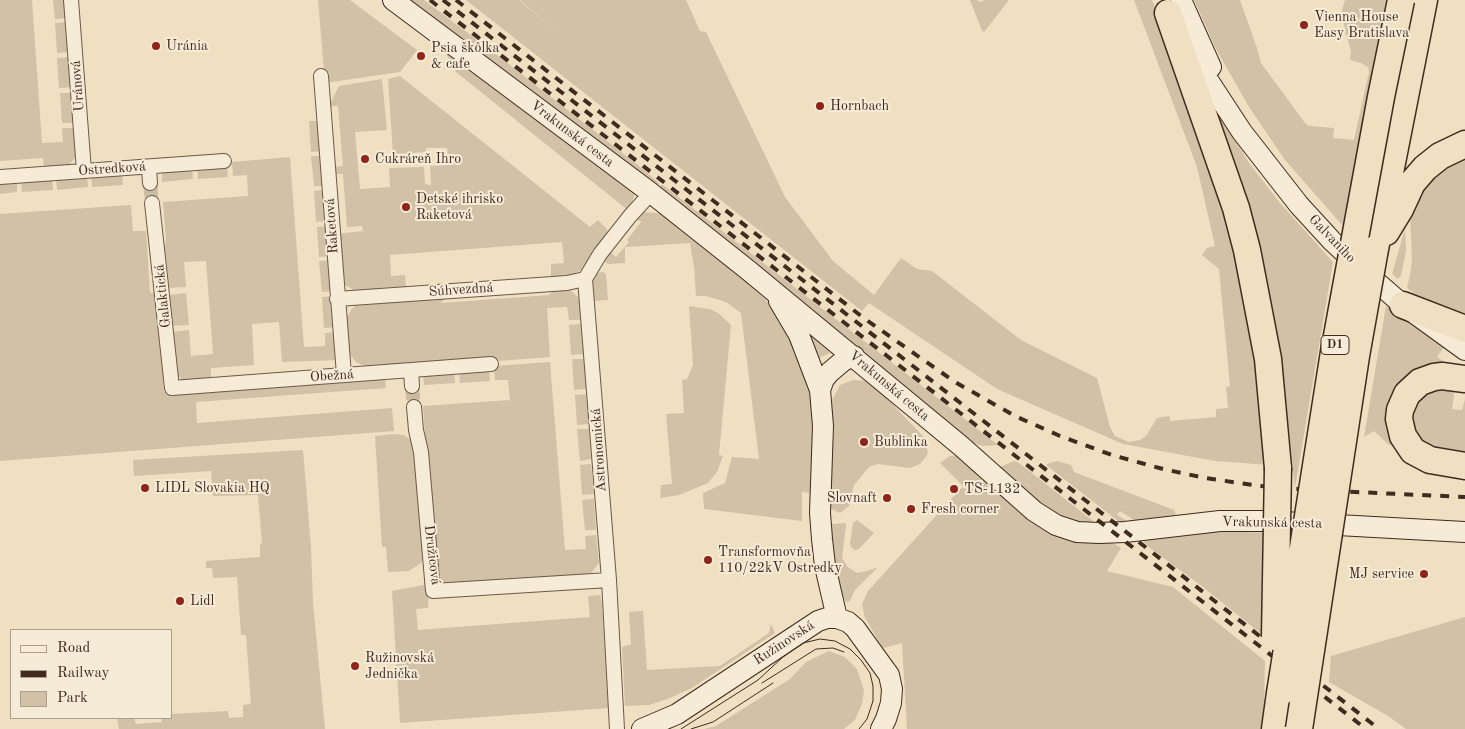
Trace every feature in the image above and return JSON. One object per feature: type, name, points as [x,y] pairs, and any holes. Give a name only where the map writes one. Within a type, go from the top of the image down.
[{"type":"highway","name":"D1","points":[[1275,729],[1336,342],[1381,97],[1401,0]]},
{"type":"highway","name":"D1","points":[[1299,729],[1356,356],[1424,0]]},
{"type":"highway","points":[[1171,4],[1236,208],[1261,318],[1271,384],[1278,468],[1275,638],[1280,693]]},
{"type":"highway","points":[[1375,249],[1418,176],[1440,156],[1465,144]]},
{"type":"highway","points":[[1403,304],[1465,329]]},
{"type":"highway","points":[[1465,379],[1442,376],[1420,382],[1407,394],[1400,410],[1399,419],[1403,436],[1413,451],[1430,460],[1465,466]]},
{"type":"main road","name":"Vrakunská cesta","points":[[393,0],[651,193],[854,356],[962,446],[1034,511],[1056,525],[1077,532],[1114,533],[1220,521],[1265,521],[1465,532]]},
{"type":"main road","name":"Galvaniho","points":[[1171,4],[1198,66],[1242,132],[1299,205],[1358,266],[1403,304],[1465,350]]},
{"type":"main road","points":[[772,290],[799,335],[820,390],[823,426],[820,513],[825,566],[837,618],[848,622],[855,628],[889,675],[892,689],[891,703],[881,729]]},
{"type":"main road","points":[[820,390],[830,372],[843,361],[854,356]]},
{"type":"main road","name":"Ružinovská","points":[[642,729],[677,714],[818,621],[827,618],[837,618]]},
{"type":"street","name":"Uránová","points":[[71,0],[84,171]]},
{"type":"street","name":"Raketová","points":[[321,76],[344,375]]},
{"type":"street","name":"Ostredková","points":[[0,177],[224,161]]},
{"type":"street","points":[[149,167],[150,182]]},
{"type":"street","points":[[584,279],[600,254],[651,193]]},
{"type":"street","name":"Galaktická","points":[[152,203],[172,388]]},
{"type":"street","name":"Súhvezdná","points":[[338,299],[567,283],[584,279]]},
{"type":"street","name":"Astronomická","points":[[584,279],[609,580],[617,729]]},
{"type":"street","name":"Obežná","points":[[172,388],[491,364]]},
{"type":"street","points":[[411,370],[412,386]]},
{"type":"street","name":"Družicová","points":[[414,407],[416,430],[421,452],[433,590],[609,580]]},
{"type":"green space","points":[[0,0],[32,0],[42,143],[63,142],[62,128],[75,128],[77,146],[75,158],[67,167],[44,171],[43,158],[0,161]]},
{"type":"green space","points":[[53,0],[66,0],[67,18],[55,19]]},
{"type":"green space","points":[[318,0],[350,0],[417,50],[400,72],[325,83]]},
{"type":"green space","points":[[402,0],[424,0],[639,166],[659,183],[658,185],[655,187]]},
{"type":"green space","points":[[466,0],[519,0],[562,37],[520,0],[686,0],[700,31],[706,32],[785,197],[833,261],[874,295],[901,258],[917,269],[932,271],[1021,340],[1097,378],[1110,427],[1115,436],[1129,442],[1140,440],[1146,436],[1157,418],[1170,416],[1170,421],[1216,417],[1216,409],[1228,408],[1226,387],[1230,386],[1219,269],[1202,255],[1207,248],[1215,246],[1197,167],[1134,0],[1152,0],[1194,103],[1233,216],[1262,377],[1270,465],[1215,461],[1123,444],[997,389],[869,303],[862,311]]},
{"type":"green space","points":[[970,0],[978,0],[979,2],[985,0],[1009,0],[984,32]]},
{"type":"green space","points":[[1194,0],[1240,0],[1261,63],[1305,123],[1309,126],[1334,128],[1333,138],[1354,140],[1369,72],[1368,67],[1350,60],[1351,51],[1345,31],[1342,10],[1345,0],[1386,0],[1343,226],[1285,160],[1249,107],[1216,49]]},
{"type":"green space","points":[[67,22],[69,52],[57,53],[55,23]]},
{"type":"green space","points":[[451,52],[634,191],[629,211],[456,72],[447,55]]},
{"type":"green space","points":[[70,57],[72,87],[59,88],[57,58]]},
{"type":"green space","points":[[400,76],[590,227],[598,220],[607,229],[608,235],[583,269],[570,276],[551,277],[551,264],[564,263],[562,242],[390,255],[391,276],[405,275],[406,288],[355,291],[342,283],[336,234],[363,231],[362,226],[347,227],[343,174],[334,174],[334,167],[343,166],[338,106],[329,106],[339,86],[382,79],[387,130],[355,132],[360,189],[390,187],[389,168],[424,167],[425,184],[431,185],[430,166],[449,165],[447,148],[426,148],[426,152],[393,154],[388,79]]},
{"type":"green space","points":[[60,93],[73,93],[75,123],[62,123]]},
{"type":"green space","points":[[1208,95],[1249,163],[1280,203],[1333,262],[1295,488],[1285,391]]},
{"type":"green space","points":[[309,121],[321,121],[323,151],[311,152]]},
{"type":"green space","points":[[311,156],[323,156],[326,186],[314,186]]},
{"type":"green space","points":[[1465,156],[1465,323],[1425,302],[1407,288],[1412,259],[1410,213],[1417,197],[1438,171]]},
{"type":"green space","points":[[290,157],[304,347],[325,346],[325,333],[336,332],[338,360],[282,362],[279,322],[252,324],[254,365],[211,368],[211,378],[183,380],[178,376],[173,364],[171,332],[189,330],[191,356],[213,354],[206,261],[184,262],[186,287],[167,288],[163,253],[166,240],[163,202],[248,196],[247,175],[233,176],[232,162]]},
{"type":"green space","points":[[227,165],[228,177],[198,179],[197,167]]},
{"type":"green space","points":[[192,167],[193,179],[162,182],[162,169]]},
{"type":"green space","points":[[122,172],[123,185],[92,187],[91,174]]},
{"type":"green space","points":[[87,175],[88,187],[57,190],[56,177]]},
{"type":"green space","points":[[52,177],[53,190],[22,192],[21,180]]},
{"type":"green space","points":[[17,180],[17,192],[0,194],[0,181]]},
{"type":"green space","points":[[661,185],[998,445],[983,446],[971,442],[660,188]]},
{"type":"green space","points":[[326,190],[328,221],[316,222],[314,191]]},
{"type":"green space","points":[[131,205],[133,231],[146,231],[150,293],[157,292],[164,392],[385,377],[386,388],[196,402],[197,423],[392,408],[394,431],[0,461],[0,214]]},
{"type":"green space","points":[[643,212],[666,214],[743,277],[778,312],[805,360],[814,408],[812,493],[802,492],[802,521],[704,509],[703,493],[725,483],[732,457],[759,459],[741,313],[726,302],[706,296],[696,296],[690,243],[625,247],[625,263],[609,264],[602,261],[610,252],[616,257],[629,242],[627,240],[641,222],[637,219]]},
{"type":"green space","points":[[329,226],[331,256],[319,257],[317,227]]},
{"type":"green space","points":[[1405,229],[1406,251],[1401,275],[1398,279],[1392,274]]},
{"type":"green space","points":[[331,260],[334,291],[322,292],[319,261]]},
{"type":"green space","points":[[603,272],[606,274],[608,300],[593,301],[591,282],[596,273]]},
{"type":"green space","points":[[557,287],[569,289],[579,298],[581,320],[569,320],[567,307],[547,308],[550,357],[434,366],[371,367],[356,362],[351,356],[348,347],[347,317],[357,304],[448,295],[441,303],[549,295]]},
{"type":"green space","points":[[186,293],[189,325],[170,326],[168,295]]},
{"type":"green space","points":[[334,296],[336,327],[324,328],[322,297]]},
{"type":"green space","points":[[689,306],[710,309],[718,313],[731,325],[719,455],[723,456],[717,472],[708,483],[679,495],[660,498],[661,485],[672,484],[666,414],[684,413],[682,380],[687,379],[693,365]]},
{"type":"green space","points":[[1386,306],[1445,346],[1437,357],[1448,364],[1411,374],[1400,383],[1393,393],[1387,419],[1389,435],[1396,448],[1388,444],[1374,431],[1364,437]]},
{"type":"green space","points":[[582,324],[584,354],[571,355],[569,325]]},
{"type":"green space","points":[[805,326],[835,351],[821,357],[813,365]]},
{"type":"green space","points":[[572,359],[584,359],[586,389],[574,390]]},
{"type":"green space","points":[[550,362],[565,550],[586,549],[585,536],[596,535],[599,563],[592,572],[579,579],[454,587],[440,582],[434,568],[423,406],[510,400],[508,380],[495,380],[494,366]]},
{"type":"green space","points":[[489,369],[490,381],[460,383],[459,371]]},
{"type":"green space","points":[[454,371],[455,383],[424,385],[423,373]]},
{"type":"green space","points":[[853,380],[870,381],[925,438],[928,454],[920,464],[910,468],[878,464],[869,467],[854,485],[849,506],[840,513],[829,508],[833,451],[832,400],[840,385]]},
{"type":"green space","points":[[1452,385],[1454,396],[1452,409],[1462,410],[1465,399],[1465,459],[1448,458],[1411,437],[1413,396]]},
{"type":"green space","points":[[586,394],[589,424],[577,425],[575,395]]},
{"type":"green space","points":[[577,429],[589,429],[591,459],[580,461]]},
{"type":"green space","points":[[404,435],[413,441],[426,550],[421,563],[409,571],[388,572],[386,547],[382,547],[375,436]]},
{"type":"green space","points":[[303,450],[311,547],[313,603],[325,729],[119,729],[117,719],[134,719],[136,724],[162,722],[162,719],[172,719],[172,714],[228,711],[229,718],[243,717],[243,705],[251,704],[246,635],[241,635],[237,577],[213,578],[212,568],[206,568],[206,561],[260,557],[260,545],[262,544],[258,495],[213,496],[211,471],[134,476],[133,460]]},
{"type":"green space","points":[[960,455],[1032,517],[1109,540],[1121,548],[1107,571],[1173,587],[1265,661],[1264,705],[1261,729],[907,729],[902,643],[883,648],[865,618],[862,604],[868,591],[963,486],[940,463],[950,456]]},
{"type":"green space","points":[[1014,461],[1097,524],[1081,523],[1064,517],[1042,504],[1000,467]]},
{"type":"green space","points":[[1058,461],[1071,465],[1074,472],[1174,510],[1176,515],[1173,519],[1140,524],[1120,511],[1117,515],[1133,525],[1122,524],[1046,465]]},
{"type":"green space","points":[[591,464],[594,494],[582,495],[580,465]]},
{"type":"green space","points":[[594,499],[596,530],[585,530],[582,500]]},
{"type":"green space","points":[[857,520],[874,533],[859,549],[855,550],[851,547],[850,543],[853,523]]},
{"type":"green space","points":[[845,523],[842,558],[848,567],[857,573],[878,567],[855,590],[850,601],[846,602],[838,586],[829,527],[832,524]]},
{"type":"green space","points":[[1236,529],[1246,532],[1270,533],[1268,639],[1150,548],[1140,538]]},
{"type":"green space","points":[[429,584],[428,608],[416,609],[418,630],[590,617],[588,596],[600,595],[609,708],[400,723],[392,591]]},
{"type":"green space","points":[[643,611],[647,670],[720,666],[769,633],[771,624],[775,633],[692,688],[649,705],[625,706],[622,647],[631,644],[629,612]]},
{"type":"green space","points":[[1465,617],[1465,729],[1406,729],[1388,716],[1329,682],[1331,656]]},
{"type":"green space","points":[[829,651],[845,657],[857,669],[864,690],[862,704],[855,720],[844,729],[704,729],[716,726],[790,679],[806,662]]},
{"type":"tunnel","points":[[150,183],[152,203]]},
{"type":"tunnel","points":[[412,386],[414,407]]},
{"type":"tram line","points":[[681,729],[758,680],[783,657],[803,643],[820,639],[835,641],[850,649],[870,673],[873,686],[873,701],[867,719],[859,729]]},
{"type":"tram line","points":[[762,683],[816,649],[833,648],[844,652]]},
{"type":"tram line","points":[[691,729],[713,722],[773,683]]},
{"type":"railway","points":[[430,0],[1366,729]]},
{"type":"railway","points":[[443,0],[1379,729]]},
{"type":"railway","points":[[456,0],[865,319],[955,382],[1015,416],[1060,436],[1112,455],[1205,478],[1260,486],[1312,490],[1465,497]]},
{"type":"place","name":"Vienna House Easy Bratislava","points":[[1304,25]]},
{"type":"place","name":"Uránia","points":[[156,46]]},
{"type":"place","name":"Psia škôlka & cafe","points":[[421,56]]},
{"type":"place","name":"Hornbach","points":[[820,106]]},
{"type":"place","name":"Cukráreň Ihro","points":[[365,159]]},
{"type":"place","name":"Detské ihrisko Raketová","points":[[406,207]]},
{"type":"place","name":"Bublinka","points":[[864,442]]},
{"type":"place","name":"LIDL Slovakia HQ","points":[[145,488]]},
{"type":"place","name":"TS-1132","points":[[954,489]]},
{"type":"place","name":"Slovnaft","points":[[887,498]]},
{"type":"place","name":"Fresh corner","points":[[911,509]]},
{"type":"place","name":"Transformovňa 110/22kV Ostredky","points":[[708,560]]},
{"type":"place","name":"MJ service","points":[[1424,574]]},
{"type":"place","name":"Lidl","points":[[180,601]]},
{"type":"place","name":"Ružinovská Jednička","points":[[355,666]]}]
